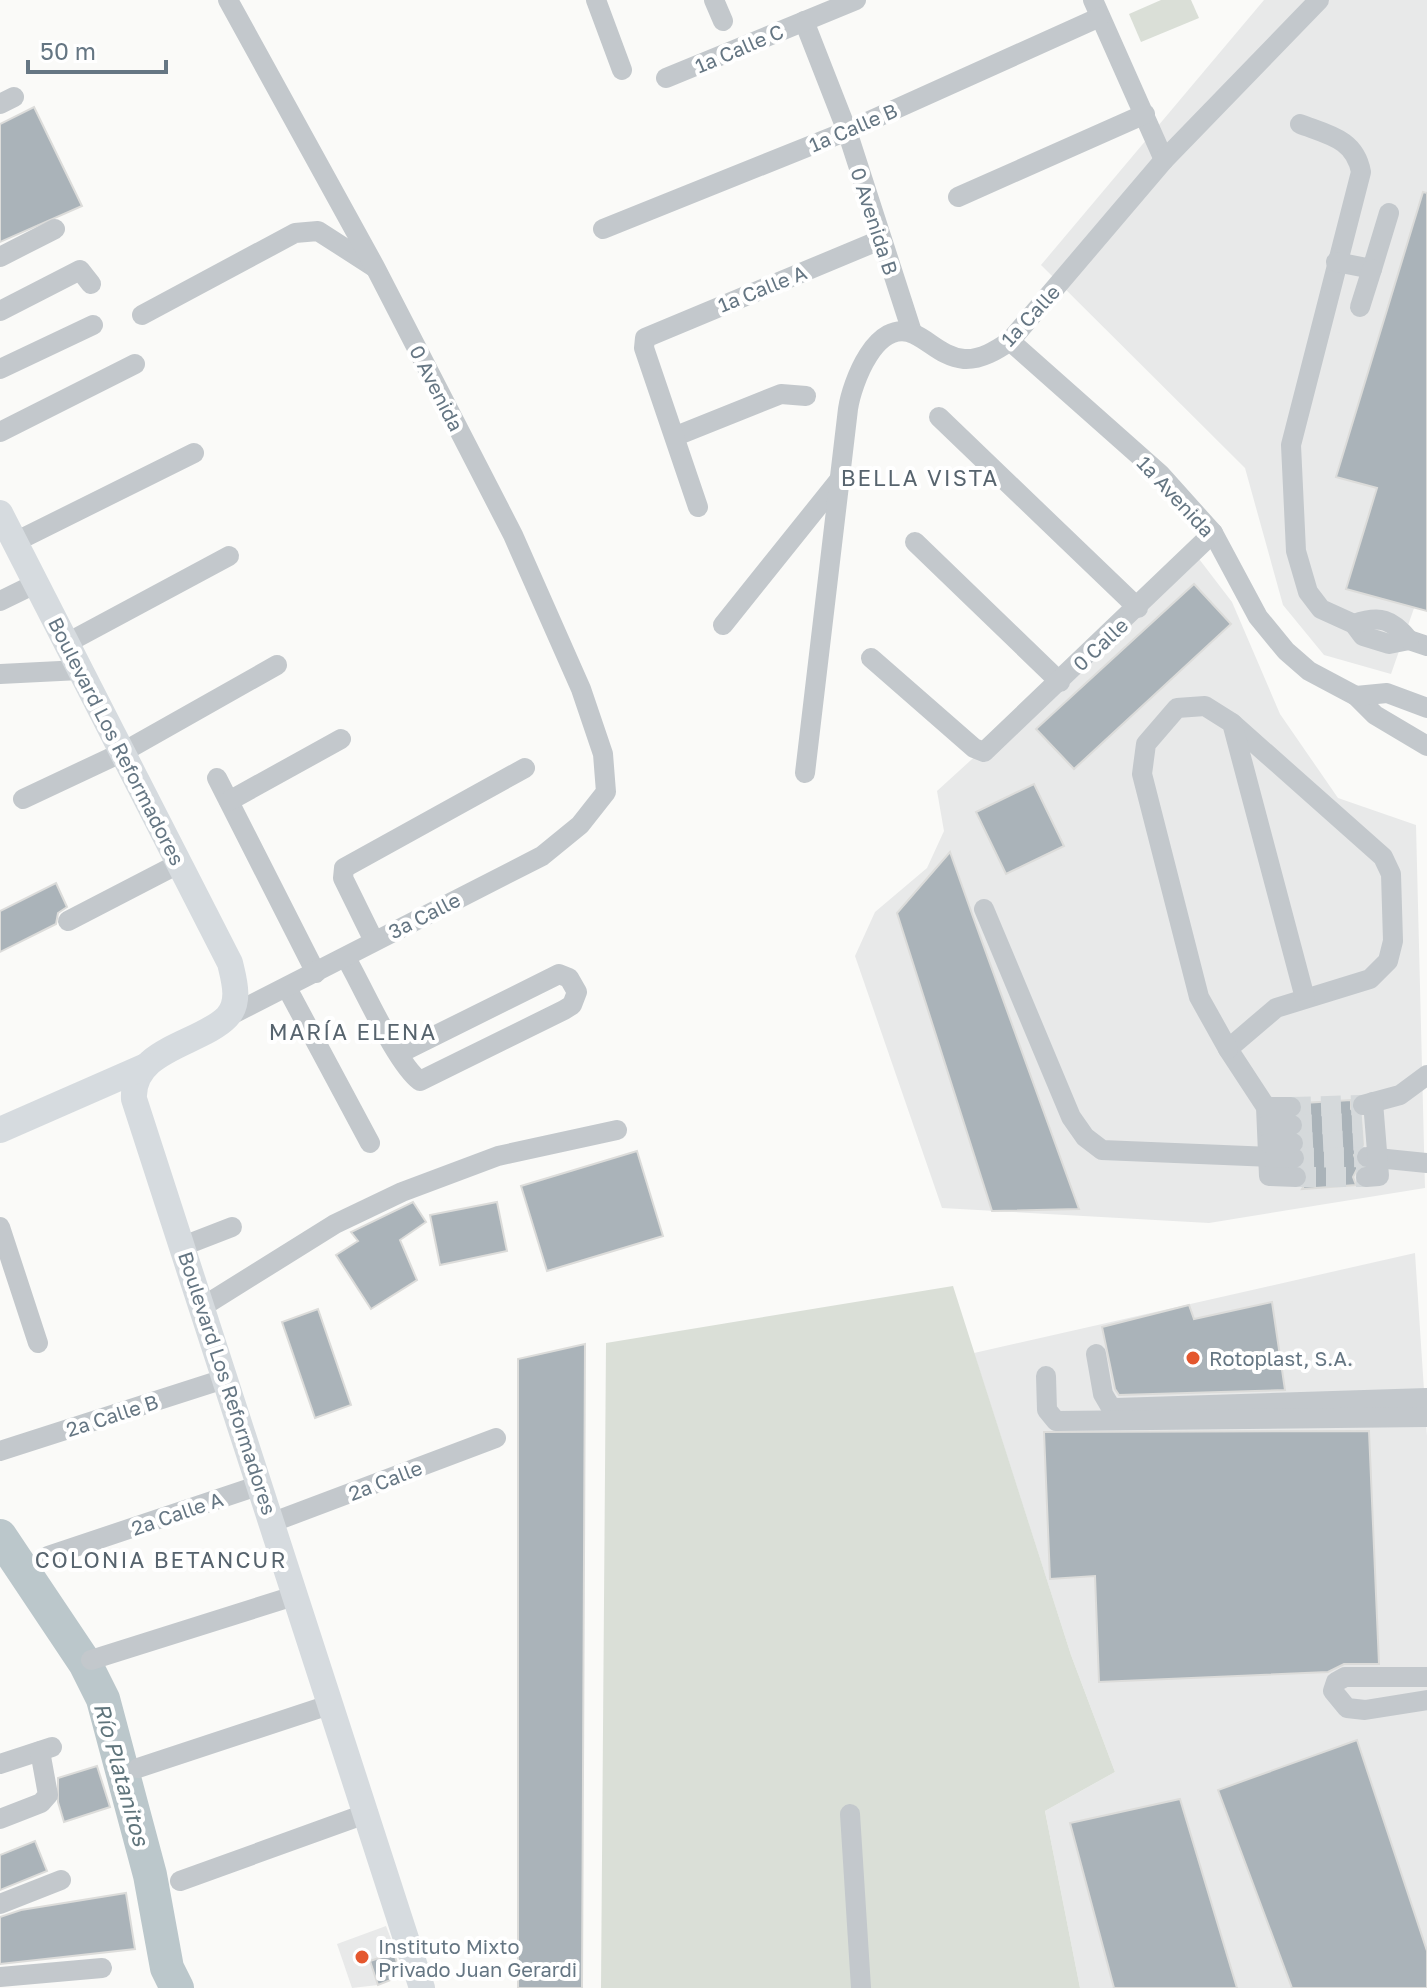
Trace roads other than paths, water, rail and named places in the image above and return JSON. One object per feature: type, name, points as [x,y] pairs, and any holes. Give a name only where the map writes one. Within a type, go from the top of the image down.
[{"type":"main road","name":"Boulevard Los Reformadores","points":[[0,513],[230,963],[236,987],[234,1003],[227,1017]]},
{"type":"main road","points":[[0,1130],[146,1066],[227,1017]]},
{"type":"main road","points":[[105,1084],[134,1099],[134,1090],[146,1066]]},
{"type":"main road","name":"Boulevard Los Reformadores","points":[[134,1099],[368,1813],[422,1988]]},
{"type":"street","name":"0 Avenida","points":[[228,0],[375,267],[513,535],[581,689],[603,754],[606,792]]},
{"type":"street","points":[[596,0],[622,70]]},
{"type":"street","points":[[714,0],[723,21]]},
{"type":"street","name":"1a Calle C","points":[[666,78],[856,0]]},
{"type":"street","name":"1a Calle","points":[[912,332],[940,352],[965,359],[991,354],[1010,341],[1164,160],[1319,0]]},
{"type":"street","points":[[1096,8],[1164,160]]},
{"type":"street","name":"1a Calle B","points":[[603,229],[847,131],[1096,8]]},
{"type":"street","name":"0 Avenida B","points":[[804,21],[847,131],[912,332]]},
{"type":"street","points":[[958,197],[1145,114]]},
{"type":"street","points":[[1300,124],[1349,143],[1358,156],[1361,172],[1291,445],[1295,536],[1308,592],[1321,609],[1354,624],[1363,636],[1389,644],[1418,643]]},
{"type":"street","points":[[1360,307],[1389,213]]},
{"type":"street","points":[[0,257],[55,229]]},
{"type":"street","points":[[142,315],[295,233],[318,231],[375,267]]},
{"type":"street","name":"1a Calle A","points":[[676,436],[644,348],[645,338],[880,240]]},
{"type":"street","points":[[1336,262],[1372,269]]},
{"type":"street","points":[[0,311],[80,270],[91,284]]},
{"type":"street","points":[[0,369],[93,325]]},
{"type":"street","points":[[805,773],[852,384],[883,339],[895,332],[912,332]]},
{"type":"street","name":"1a Avenida","points":[[1010,341],[1160,474],[1213,533],[1258,617],[1286,651],[1309,671],[1356,696],[1375,715],[1427,746]]},
{"type":"street","points":[[0,432],[135,364]]},
{"type":"street","points":[[698,507],[676,436],[781,394],[806,396]]},
{"type":"street","points":[[939,417],[1138,608]]},
{"type":"street","points":[[15,542],[194,453]]},
{"type":"street","points":[[723,625],[840,479]]},
{"type":"street","name":"0 Calle","points":[[871,658],[974,748],[984,752],[1213,533]]},
{"type":"street","points":[[915,542],[1060,682]]},
{"type":"street","points":[[67,643],[229,556]]},
{"type":"street","points":[[0,601],[37,583]]},
{"type":"street","points":[[23,799],[123,752],[277,665]]},
{"type":"street","points":[[0,674],[80,670]]},
{"type":"street","name":"1a Avenida","points":[[1356,696],[1387,693],[1427,708]]},
{"type":"street","points":[[1228,1049],[1265,1015],[1305,998],[1370,979],[1388,961],[1393,941],[1391,874],[1370,842],[1232,723],[1205,706],[1177,708],[1146,744],[1142,774],[1199,997],[1228,1049],[1267,1134],[1269,1176],[1293,1142]]},
{"type":"street","points":[[1232,723],[1305,998]]},
{"type":"street","points":[[229,801],[341,739]]},
{"type":"street","points":[[374,941],[343,878],[344,868],[525,768]]},
{"type":"street","points":[[217,778],[316,973]]},
{"type":"street","name":"3a Calle","points":[[227,1017],[542,856],[580,825],[606,792]]},
{"type":"street","points":[[68,921],[180,863]]},
{"type":"street","points":[[984,909],[1071,1117],[1085,1137],[1102,1150],[1267,1134],[1293,1142]]},
{"type":"street","points":[[346,958],[413,1076],[420,1081],[564,1010],[572,1005],[577,992],[569,978],[559,974],[400,1053]]},
{"type":"street","points":[[287,988],[370,1143]]},
{"type":"street","points":[[1427,1075],[1400,1095],[1369,1136],[1427,1163]]},
{"type":"street","points":[[202,1307],[335,1224],[402,1192],[498,1156],[617,1130]]},
{"type":"street","points":[[1267,1134],[1293,1142]]},
{"type":"street","points":[[0,1227],[38,1343]]},
{"type":"street","points":[[183,1246],[232,1227]]},
{"type":"street","points":[[1096,1354],[1103,1394],[1110,1406],[1116,1408],[1427,1398]]},
{"type":"street","points":[[1046,1376],[1047,1410],[1056,1421],[1427,1417]]},
{"type":"street","name":"2a Calle B","points":[[0,1451],[224,1379]]},
{"type":"street","name":"2a Calle","points":[[273,1522],[496,1438]]},
{"type":"street","name":"2a Calle A","points":[[48,1556],[260,1485]]},
{"type":"street","points":[[91,1660],[297,1595]]},
{"type":"street","points":[[1427,1677],[1345,1677],[1336,1682],[1333,1691],[1347,1708],[1365,1710],[1427,1700]]},
{"type":"street","points":[[138,1768],[332,1704]]},
{"type":"street","points":[[0,1764],[46,1749],[48,1795],[41,1803],[0,1819]]},
{"type":"street","points":[[180,1881],[368,1813]]},
{"type":"street","points":[[850,1814],[861,1988]]},
{"type":"street","points":[[0,1904],[61,1880]]},
{"type":"street","points":[[0,1977],[102,1968]]},
{"type":"waterway","name":"Río Platanitos","points":[[0,1536],[85,1663],[103,1699],[150,1875],[167,1968],[177,1988]]},
{"type":"tunnel","points":[[1291,1107],[1361,1105]]},
{"type":"tunnel","points":[[1292,1125],[1362,1123]]},
{"type":"tunnel","points":[[1293,1143],[1363,1140]]},
{"type":"tunnel","points":[[1294,1158],[1365,1157]]},
{"type":"tunnel","points":[[1296,1177],[1366,1177]]},
{"type":"place","name":"Rotoplast, S.A.","points":[[1193,1358]]},
{"type":"place","name":"Instituto Mixto Privado Juan Gerardi","points":[[362,1957]]},
{"type":"district","name":"BELLA VISTA","points":[[920,477]]},
{"type":"district","name":"MARÍA ELENA","points":[[353,1031]]},
{"type":"district","name":"COLONIA BETANCUR","points":[[161,1559]]}]
